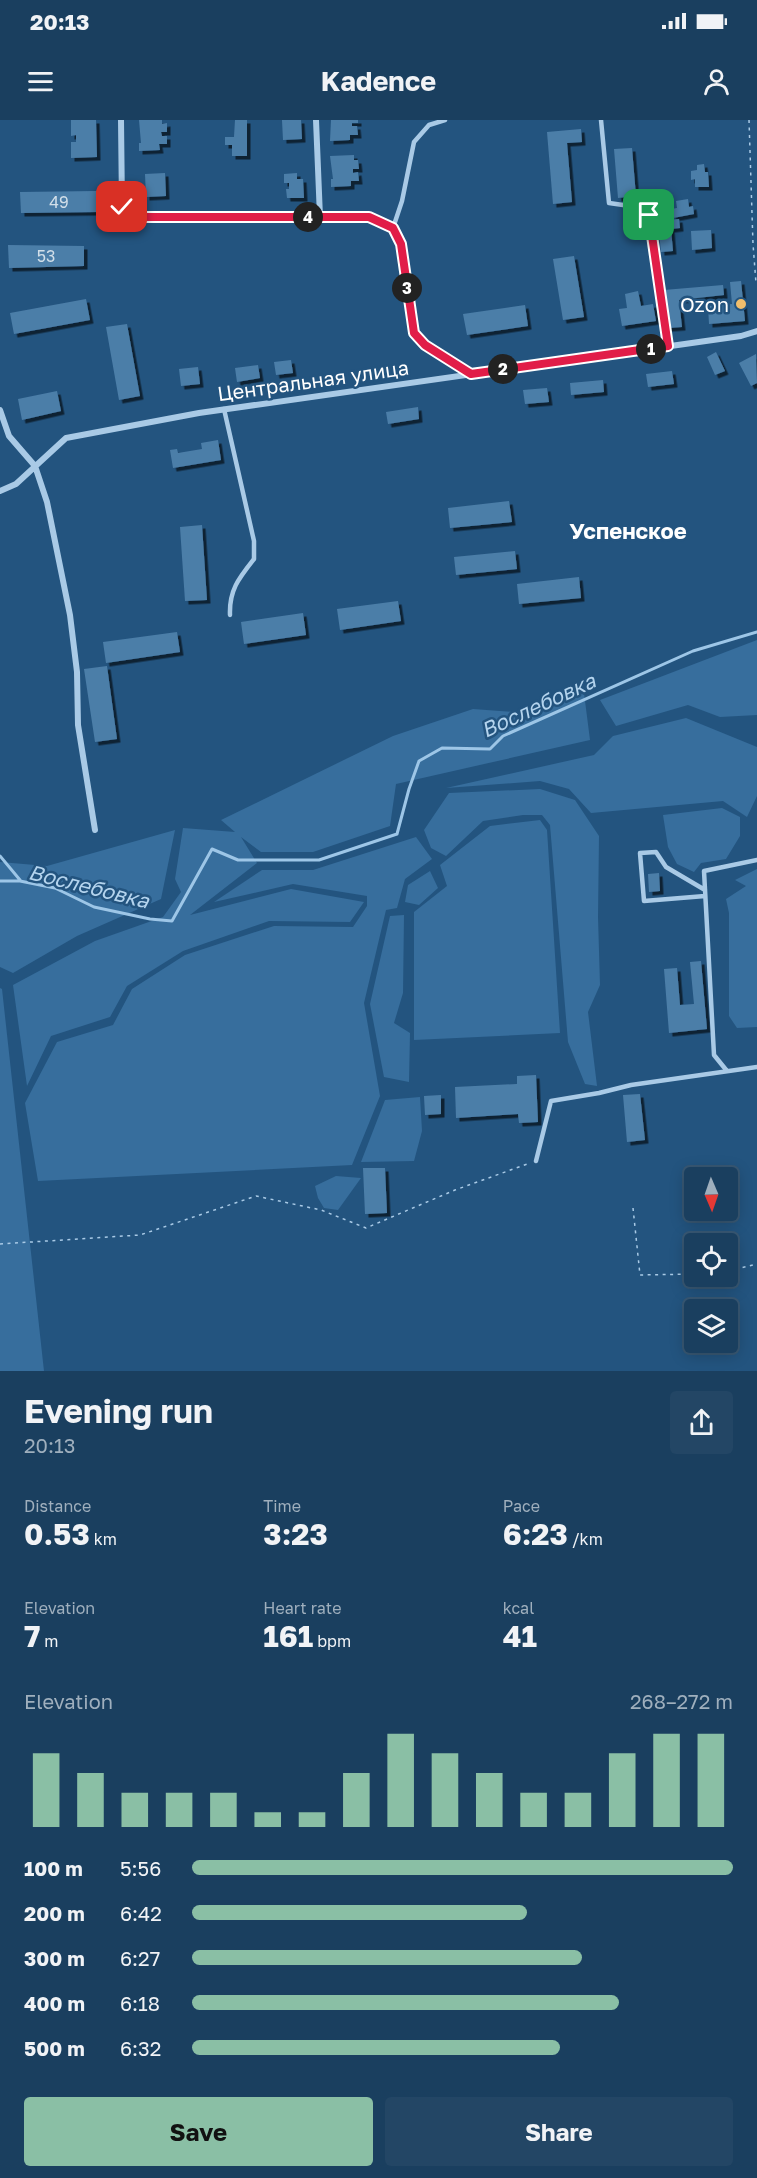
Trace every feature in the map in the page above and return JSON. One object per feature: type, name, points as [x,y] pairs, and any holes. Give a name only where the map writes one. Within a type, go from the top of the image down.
[{"type":"street","points":[[121,120],[122,207],[129,217],[369,217],[393,228],[401,244],[414,333],[425,345],[471,374]]},
{"type":"street","points":[[316,120],[320,217]]},
{"type":"street","name":"Центральная улица","points":[[0,492],[16,484],[66,438],[224,409],[741,336],[757,331]]},
{"type":"street","points":[[0,410],[9,436],[35,466],[47,502],[70,615],[76,672],[78,725],[95,830]]},
{"type":"lane","points":[[393,228],[402,201],[414,142],[429,125],[445,120]]},
{"type":"lane","points":[[595,120],[601,122],[609,204],[637,207],[649,215],[668,346]]},
{"type":"lane","points":[[224,409],[254,541],[254,559],[229,597],[230,615]]},
{"type":"lane","points":[[705,890],[666,867],[656,852],[640,854],[644,901],[705,896]]},
{"type":"lane","points":[[727,1071],[714,1055],[704,871],[757,860]]},
{"type":"lane","points":[[536,1161],[551,1101],[631,1085],[757,1068]]},
{"type":"path","points":[[749,120],[756,283]]},
{"type":"path","points":[[0,1244],[140,1235],[256,1196],[321,1210],[366,1228],[455,1190],[536,1161]]},
{"type":"path","points":[[633,1208],[640,1275],[684,1274]]},
{"type":"path","points":[[738,1269],[757,1264]]},
{"type":"shaded area","points":[[757,640],[757,715],[720,717],[688,705],[616,726],[600,700]]},
{"type":"shaded area","points":[[584,693],[590,740],[396,784],[390,826],[313,852],[261,852],[241,837],[257,863],[190,915],[291,889],[364,902],[350,922],[269,921],[183,951],[127,986],[110,1017],[51,1036],[27,1086],[13,985],[95,941],[163,917],[181,892],[175,879],[183,828],[235,832],[221,820],[393,736],[473,709],[514,712]]},
{"type":"shaded area","points":[[686,718],[757,747],[757,796],[747,817],[723,801],[591,813],[569,789],[540,781],[446,788],[594,755],[613,736]]},
{"type":"shaded area","points":[[540,789],[575,800],[599,836],[600,985],[588,1012],[597,1086],[585,1084],[568,1042],[550,825],[542,815],[523,815],[483,821],[446,856],[431,848],[424,830],[449,793]]},
{"type":"shaded area","points":[[722,808],[740,817],[740,836],[726,859],[701,863],[694,872],[677,864],[668,847],[663,815]]},
{"type":"shaded area","points":[[540,820],[547,830],[560,1033],[414,1040],[414,912],[447,886],[440,865],[490,826]]},
{"type":"shaded area","points":[[175,830],[161,899],[77,936],[13,973],[0,967],[0,862],[47,866]]},
{"type":"shaded area","points":[[416,837],[432,859],[405,879],[397,908],[386,910],[364,1003],[380,1096],[352,1165],[38,1181],[25,1103],[57,1042],[113,1025],[132,989],[185,955],[274,926],[353,927],[367,906],[367,896],[293,884],[214,902],[262,870],[313,870]]},
{"type":"shaded area","points":[[757,869],[757,1027],[737,1028],[729,1016],[729,913],[726,899],[746,886],[735,880]]},
{"type":"shaded area","points":[[430,871],[438,888],[419,905],[405,902],[408,885]]},
{"type":"shaded area","points":[[404,915],[403,993],[394,1023],[410,1033],[409,1082],[384,1077],[370,1004],[390,916]]},
{"type":"shaded area","points":[[0,988],[2,989],[44,1371],[0,1371]]},
{"type":"shaded area","points":[[420,1097],[422,1131],[414,1161],[361,1162],[385,1100]]},
{"type":"shaded area","points":[[336,1176],[361,1178],[338,1210],[324,1208],[315,1186]]},
{"type":"building","points":[[71,120],[96,120],[97,157],[71,158],[71,142],[76,142],[76,135],[71,136]]},
{"type":"building","points":[[139,120],[162,120],[162,124],[167,123],[167,132],[161,132],[162,136],[167,136],[167,144],[159,144],[160,150],[139,151],[139,143],[141,143]]},
{"type":"building","points":[[235,120],[247,120],[247,156],[232,156],[232,145],[225,145],[225,137],[234,137]]},
{"type":"building","points":[[282,120],[301,120],[302,139],[283,140]]},
{"type":"building","points":[[331,120],[358,120],[358,123],[352,123],[352,126],[357,126],[358,135],[350,135],[350,140],[330,141]]},
{"type":"building","points":[[581,129],[582,142],[567,143],[572,202],[553,204],[547,132]]},
{"type":"building","points":[[632,148],[636,196],[618,198],[614,149]]},
{"type":"building","points":[[354,155],[354,160],[358,160],[359,169],[353,169],[353,173],[358,172],[359,181],[351,181],[351,186],[331,187],[331,179],[333,179],[330,156]]},
{"type":"building","points":[[704,164],[705,172],[708,172],[709,187],[695,187],[695,179],[691,180],[691,171],[697,170],[697,165]]},
{"type":"building","points":[[165,173],[166,196],[146,197],[145,174]]},
{"type":"building","points":[[297,173],[297,179],[303,179],[304,198],[287,198],[286,189],[289,189],[289,183],[284,183],[284,174]]},
{"type":"building","points":[[97,191],[98,212],[21,213],[20,192]]},
{"type":"building","points":[[688,199],[689,207],[693,206],[694,214],[673,218],[671,209],[677,208],[676,201]]},
{"type":"building","points":[[679,219],[680,228],[671,229],[673,251],[661,252],[658,221]]},
{"type":"building","points":[[711,230],[712,248],[692,250],[691,231]]},
{"type":"building","points":[[8,245],[84,246],[84,266],[9,268]]},
{"type":"building","points":[[574,256],[584,317],[563,320],[553,259]]},
{"type":"building","points":[[741,281],[745,321],[709,324],[708,306],[732,304],[730,282]]},
{"type":"building","points":[[723,285],[724,295],[679,300],[682,327],[668,328],[664,290]]},
{"type":"building","points":[[638,291],[641,306],[653,304],[656,321],[622,326],[619,309],[627,308],[625,294]]},
{"type":"building","points":[[86,299],[90,320],[14,334],[10,313]]},
{"type":"building","points":[[525,305],[528,326],[467,335],[463,314]]},
{"type":"building","points":[[127,324],[140,396],[119,400],[106,327]]},
{"type":"building","points":[[716,352],[725,371],[715,375],[707,357]]},
{"type":"building","points":[[756,354],[757,383],[751,386],[739,363]]},
{"type":"building","points":[[291,360],[293,373],[276,375],[274,362]]},
{"type":"building","points":[[258,365],[260,378],[237,382],[235,368]]},
{"type":"building","points":[[198,367],[200,384],[181,386],[179,369]]},
{"type":"building","points":[[672,371],[674,384],[648,387],[646,374]]},
{"type":"building","points":[[603,380],[604,392],[571,395],[570,383]]},
{"type":"building","points":[[547,388],[549,402],[525,404],[523,390]]},
{"type":"building","points":[[57,391],[61,411],[22,420],[18,399]]},
{"type":"building","points":[[418,407],[419,419],[388,424],[386,412]]},
{"type":"building","points":[[218,440],[221,460],[173,468],[170,450],[177,449],[178,453],[202,449],[201,443]]},
{"type":"building","points":[[509,501],[512,522],[450,528],[448,508]]},
{"type":"building","points":[[202,525],[207,600],[185,601],[180,527]]},
{"type":"building","points":[[515,551],[517,569],[456,575],[454,557]]},
{"type":"building","points":[[579,577],[581,598],[519,604],[517,584]]},
{"type":"building","points":[[398,601],[401,621],[340,630],[337,609]]},
{"type":"building","points":[[303,613],[306,635],[244,644],[241,622]]},
{"type":"building","points":[[177,632],[180,652],[106,663],[103,642]]},
{"type":"building","points":[[107,666],[117,739],[95,742],[84,669]]},
{"type":"building","points":[[659,873],[660,891],[649,892],[648,874]]},
{"type":"building","points":[[701,961],[707,1029],[669,1033],[664,969],[677,968],[680,1005],[694,1004],[690,962]]},
{"type":"building","points":[[536,1075],[538,1122],[519,1123],[518,1114],[456,1118],[455,1087],[517,1084],[517,1076]]},
{"type":"building","points":[[640,1094],[645,1140],[627,1142],[623,1095]]},
{"type":"building","points":[[441,1095],[441,1114],[425,1115],[424,1096]]},
{"type":"building","points":[[363,1168],[385,1168],[387,1213],[365,1214]]},
{"type":"waterway","name":"Вослебовка","points":[[0,881],[20,881],[55,888],[94,907],[150,919],[172,921],[212,849],[238,860],[319,860],[397,834],[419,761],[442,748],[490,749],[503,736],[693,651],[757,632]]},
{"type":"waterway","points":[[0,856],[20,880]]},
{"type":"place","name":"Ozon","points":[[741,304]]},
{"type":"district","name":"Успенское","points":[[628,530]]},
{"type":"route","points":[[122,207],[129,217],[369,217],[393,228],[401,244],[414,333],[425,345],[471,374],[668,346],[649,215]]}]
